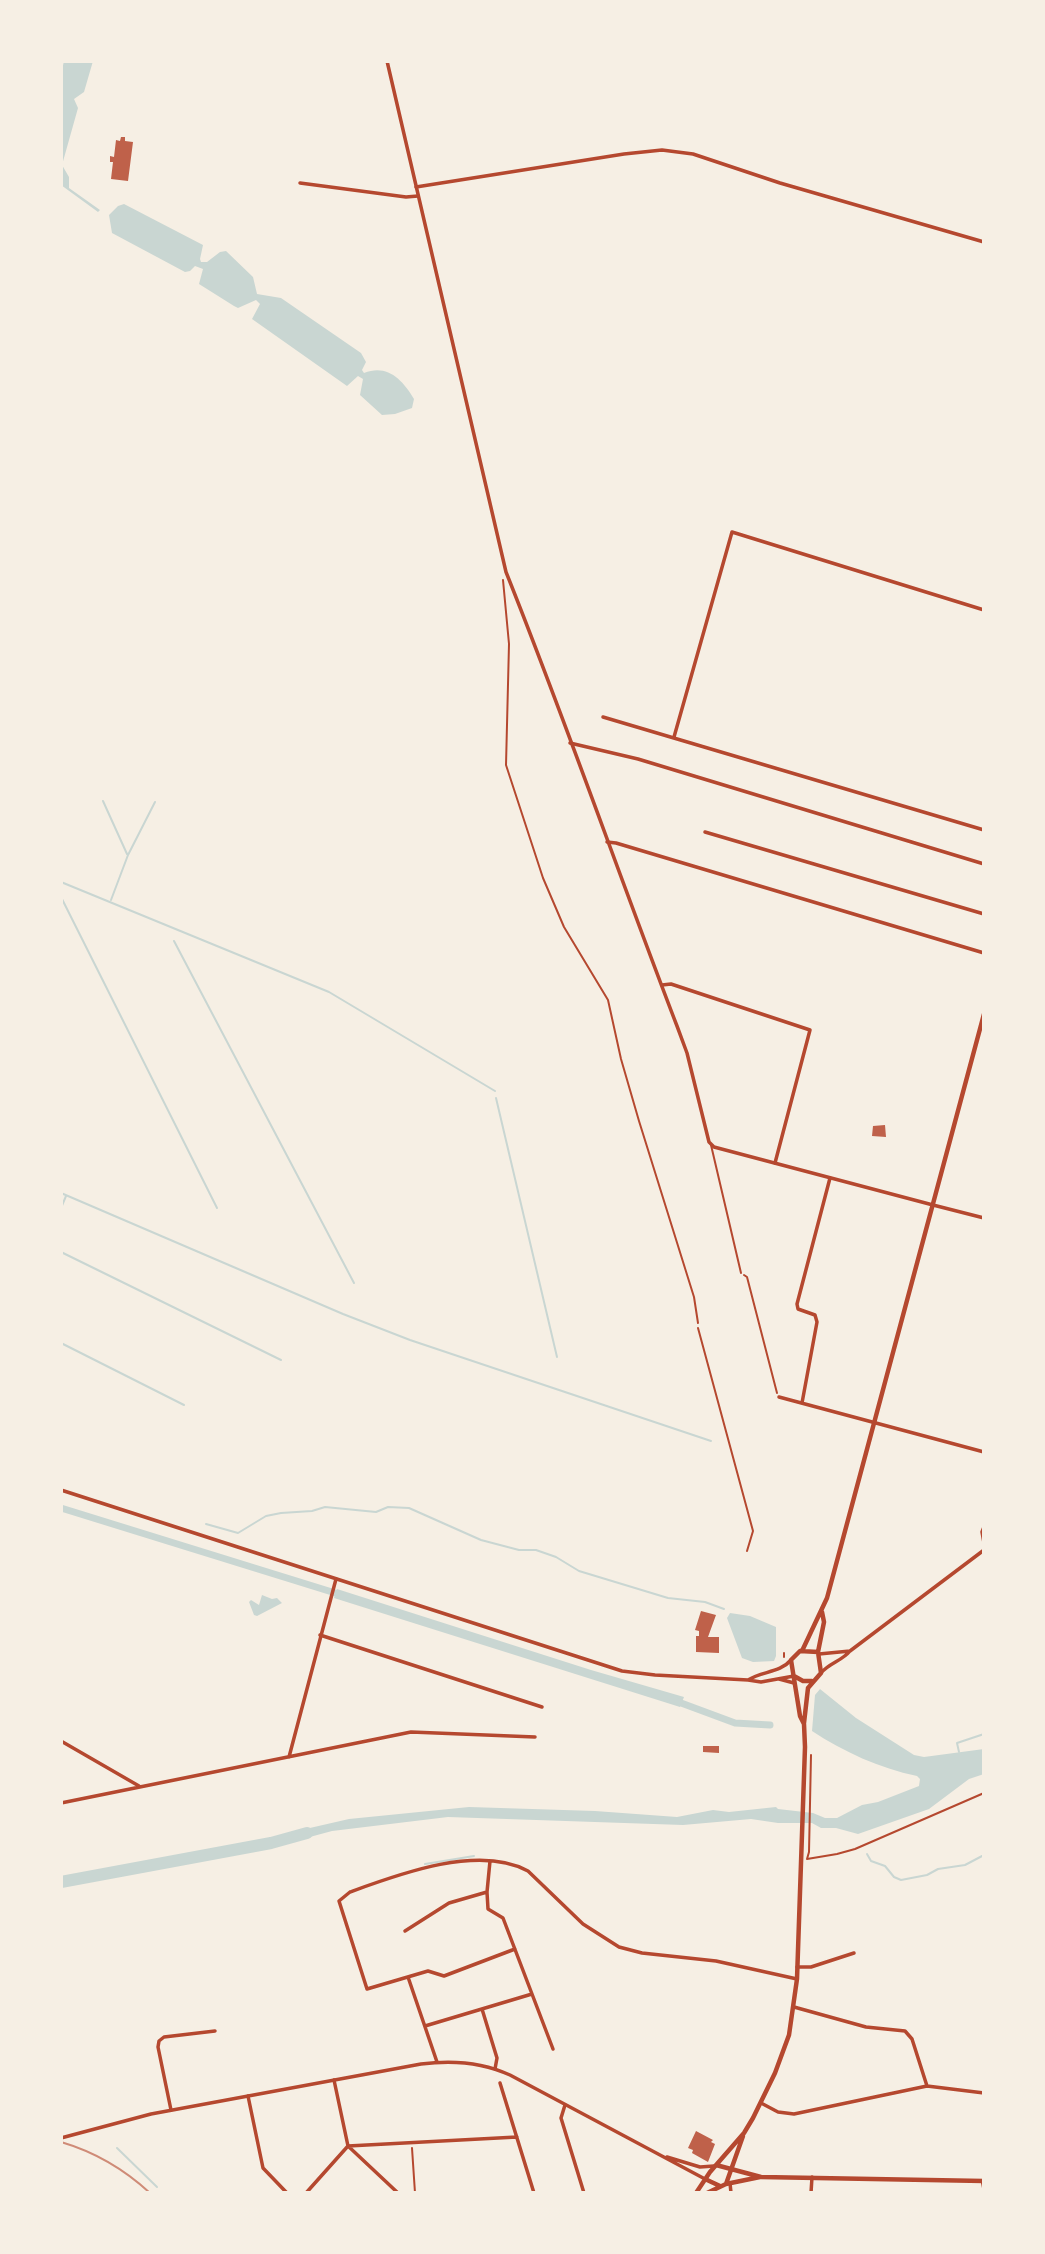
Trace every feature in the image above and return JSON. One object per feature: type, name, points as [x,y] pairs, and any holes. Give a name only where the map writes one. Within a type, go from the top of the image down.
[{"type":"main road","points":[[802,1651],[822,1611],[984,1014]]},
{"type":"main road","points":[[726,2184],[744,2133],[783,2055],[794,2007],[803,1852],[804,1724],[808,1690],[821,1673],[819,1653],[824,1622],[822,1611]]},
{"type":"main road","points":[[804,1724],[791,1660],[802,1651],[819,1653]]},
{"type":"main road","points":[[794,1676],[803,1681],[814,1681]]},
{"type":"main road","points":[[696,2193],[715,2165],[744,2133]]},
{"type":"main road","points":[[715,2165],[761,2177],[983,2181]]},
{"type":"main road","points":[[707,2193],[726,2184],[761,2177]]},
{"type":"main road","points":[[705,2179],[726,2184]]},
{"type":"street","points":[[387,61],[501,555],[687,1053],[711,1144],[984,1218]]},
{"type":"street","points":[[416,187],[662,150],[693,154],[780,183],[984,242]]},
{"type":"street","points":[[300,183],[406,197],[418,196]]},
{"type":"street","points":[[674,737],[732,532],[984,610]]},
{"type":"street","points":[[603,717],[984,830]]},
{"type":"street","points":[[570,743],[638,759],[984,864]]},
{"type":"street","points":[[705,832],[984,914]]},
{"type":"street","points":[[607,842],[984,953]]},
{"type":"street","points":[[662,985],[671,984],[810,1030],[775,1163]]},
{"type":"street","points":[[802,1403],[817,1322],[815,1315],[800,1310],[797,1306],[830,1178]]},
{"type":"street","points":[[779,1397],[984,1452]]},
{"type":"street","points":[[61,1490],[622,1671],[748,1680],[757,1683],[794,1676]]},
{"type":"street","points":[[984,1527],[984,1543]]},
{"type":"street","points":[[821,1673],[984,1550]]},
{"type":"street","points":[[289,1757],[336,1579]]},
{"type":"street","points":[[320,1635],[542,1707]]},
{"type":"street","points":[[819,1653],[850,1651]]},
{"type":"street","points":[[748,1680],[781,1669],[791,1660]]},
{"type":"street","points":[[776,1679],[794,1683]]},
{"type":"street","points":[[61,1802],[411,1732],[535,1737]]},
{"type":"street","points":[[61,1741],[141,1787]]},
{"type":"street","points":[[515,1949],[444,1976],[428,1971],[367,1989],[339,1901],[341,1897],[366,1886],[436,1866],[475,1860],[490,1861],[528,1871],[583,1924],[619,1947],[642,1953],[716,1961],[797,1979]]},
{"type":"street","points":[[490,1861],[488,1909],[502,1916],[553,2049]]},
{"type":"street","points":[[405,1931],[449,1903],[487,1892]]},
{"type":"street","points":[[797,1967],[817,1965],[854,1953]]},
{"type":"street","points":[[408,1977],[437,2062]]},
{"type":"street","points":[[425,2026],[532,1994]]},
{"type":"street","points":[[794,2007],[866,2027],[905,2031],[912,2039],[927,2086]]},
{"type":"street","points":[[482,2009],[496,2056],[495,2069]]},
{"type":"street","points":[[171,2110],[159,2041],[164,2037],[215,2031]]},
{"type":"street","points":[[61,2138],[171,2110],[437,2062],[466,2063],[495,2069],[705,2179]]},
{"type":"street","points":[[334,2080],[348,2146],[398,2193]]},
{"type":"street","points":[[500,2083],[534,2193]]},
{"type":"street","points":[[761,2102],[778,2112],[794,2114],[927,2086],[984,2093]]},
{"type":"street","points":[[248,2096],[263,2168],[287,2193]]},
{"type":"street","points":[[565,2105],[561,2119],[584,2193]]},
{"type":"street","points":[[306,2193],[348,2146],[517,2137]]},
{"type":"street","points":[[662,2156],[702,2167],[715,2165]]},
{"type":"street","points":[[811,2178],[811,2193]]},
{"type":"street","points":[[726,2184],[731,2193]]},
{"type":"lane","points":[[711,1144],[741,1273]]},
{"type":"lane","points":[[698,1328],[753,1531],[747,1551]]},
{"type":"lane","points":[[983,2181],[984,2193]]},
{"type":"path","points":[[503,580],[509,643],[506,765],[542,878],[564,927],[608,1000],[635,1108],[694,1297],[698,1328]]},
{"type":"path","points":[[747,1277],[779,1397]]},
{"type":"path","points":[[811,1755],[810,1852],[807,1859],[855,1849],[984,1793]]},
{"type":"path","points":[[412,2143],[415,2193]]},
{"type":"shaded area","points":[[64,61],[93,61],[84,92],[74,99],[78,108],[62,165],[69,177],[69,188],[100,210],[98,212],[61,185],[61,74]]},
{"type":"shaded area","points":[[124,204],[203,245],[201,262],[207,262],[220,252],[226,251],[253,277],[257,294],[281,298],[361,353],[366,362],[362,370],[364,373],[380,370],[399,380],[414,399],[412,408],[382,415],[360,395],[363,379],[358,376],[347,386],[252,319],[260,304],[256,300],[238,308],[199,284],[203,269],[195,266],[185,272],[112,233],[109,215]]},
{"type":"shaded area","points":[[337,1589],[684,1697],[680,1707],[334,1598]]},
{"type":"shaded area","points":[[262,1595],[277,1598],[282,1603],[257,1616],[254,1615],[249,1602],[251,1600],[259,1605]]},
{"type":"shaded area","points":[[730,1613],[750,1616],[776,1627],[774,1661],[753,1662],[742,1658],[727,1618]]},
{"type":"shaded area","points":[[820,1689],[856,1718],[914,1755],[924,1757],[984,1749],[984,1774],[969,1779],[929,1809],[858,1834],[836,1828],[821,1828],[812,1823],[778,1823],[751,1819],[683,1825],[448,1817],[332,1831],[295,1841],[288,1833],[349,1819],[469,1807],[677,1817],[713,1810],[729,1812],[776,1807],[813,1813],[825,1818],[837,1818],[862,1805],[878,1802],[919,1786],[920,1779],[917,1776],[862,1758],[812,1731],[815,1695]]},
{"type":"building","points":[[121,137],[125,137],[125,141],[133,142],[128,181],[111,179],[113,162],[110,162],[110,156],[114,157],[116,140],[120,141]]},
{"type":"building","points":[[885,1125],[886,1137],[872,1136],[873,1126]]},
{"type":"building","points":[[701,1611],[716,1615],[708,1637],[719,1637],[719,1653],[696,1652],[696,1636],[699,1636],[699,1631],[695,1630]]},
{"type":"building","points":[[703,1746],[719,1746],[719,1753],[703,1752]]},
{"type":"building","points":[[696,2131],[713,2140],[711,2142],[715,2144],[708,2162],[688,2148]]},
{"type":"waterway","points":[[103,801],[127,854]]},
{"type":"waterway","points":[[111,900],[128,855],[155,802]]},
{"type":"waterway","points":[[61,882],[329,992],[495,1091]]},
{"type":"waterway","points":[[61,897],[217,1208]]},
{"type":"waterway","points":[[174,941],[354,1283]]},
{"type":"waterway","points":[[496,1098],[557,1357]]},
{"type":"waterway","points":[[61,1193],[410,1340],[711,1441]]},
{"type":"waterway","points":[[61,1208],[66,1196]]},
{"type":"waterway","points":[[61,1252],[281,1360]]},
{"type":"waterway","points":[[61,1343],[184,1405]]},
{"type":"waterway","points":[[206,1524],[238,1533],[266,1516],[281,1513],[312,1511],[325,1507],[376,1512],[388,1507],[409,1508],[481,1540],[519,1550],[536,1550],[556,1557],[579,1571],[668,1598],[705,1602],[724,1609]]},
{"type":"waterway","points":[[61,1508],[345,1596]]},
{"type":"waterway","points":[[673,1700],[735,1723],[770,1725]]},
{"type":"waterway","points":[[959,1752],[957,1743],[984,1734]]},
{"type":"waterway","points":[[61,1882],[271,1843],[307,1833]]},
{"type":"waterway","points":[[867,1854],[871,1861],[885,1866],[894,1877],[901,1880],[927,1875],[938,1869],[965,1865],[984,1855]]},
{"type":"waterway","points":[[425,1864],[474,1856]]},
{"type":"waterway","points":[[117,2148],[157,2187]]},
{"type":"railway","points":[[61,2142],[109,2162],[150,2193]]}]
